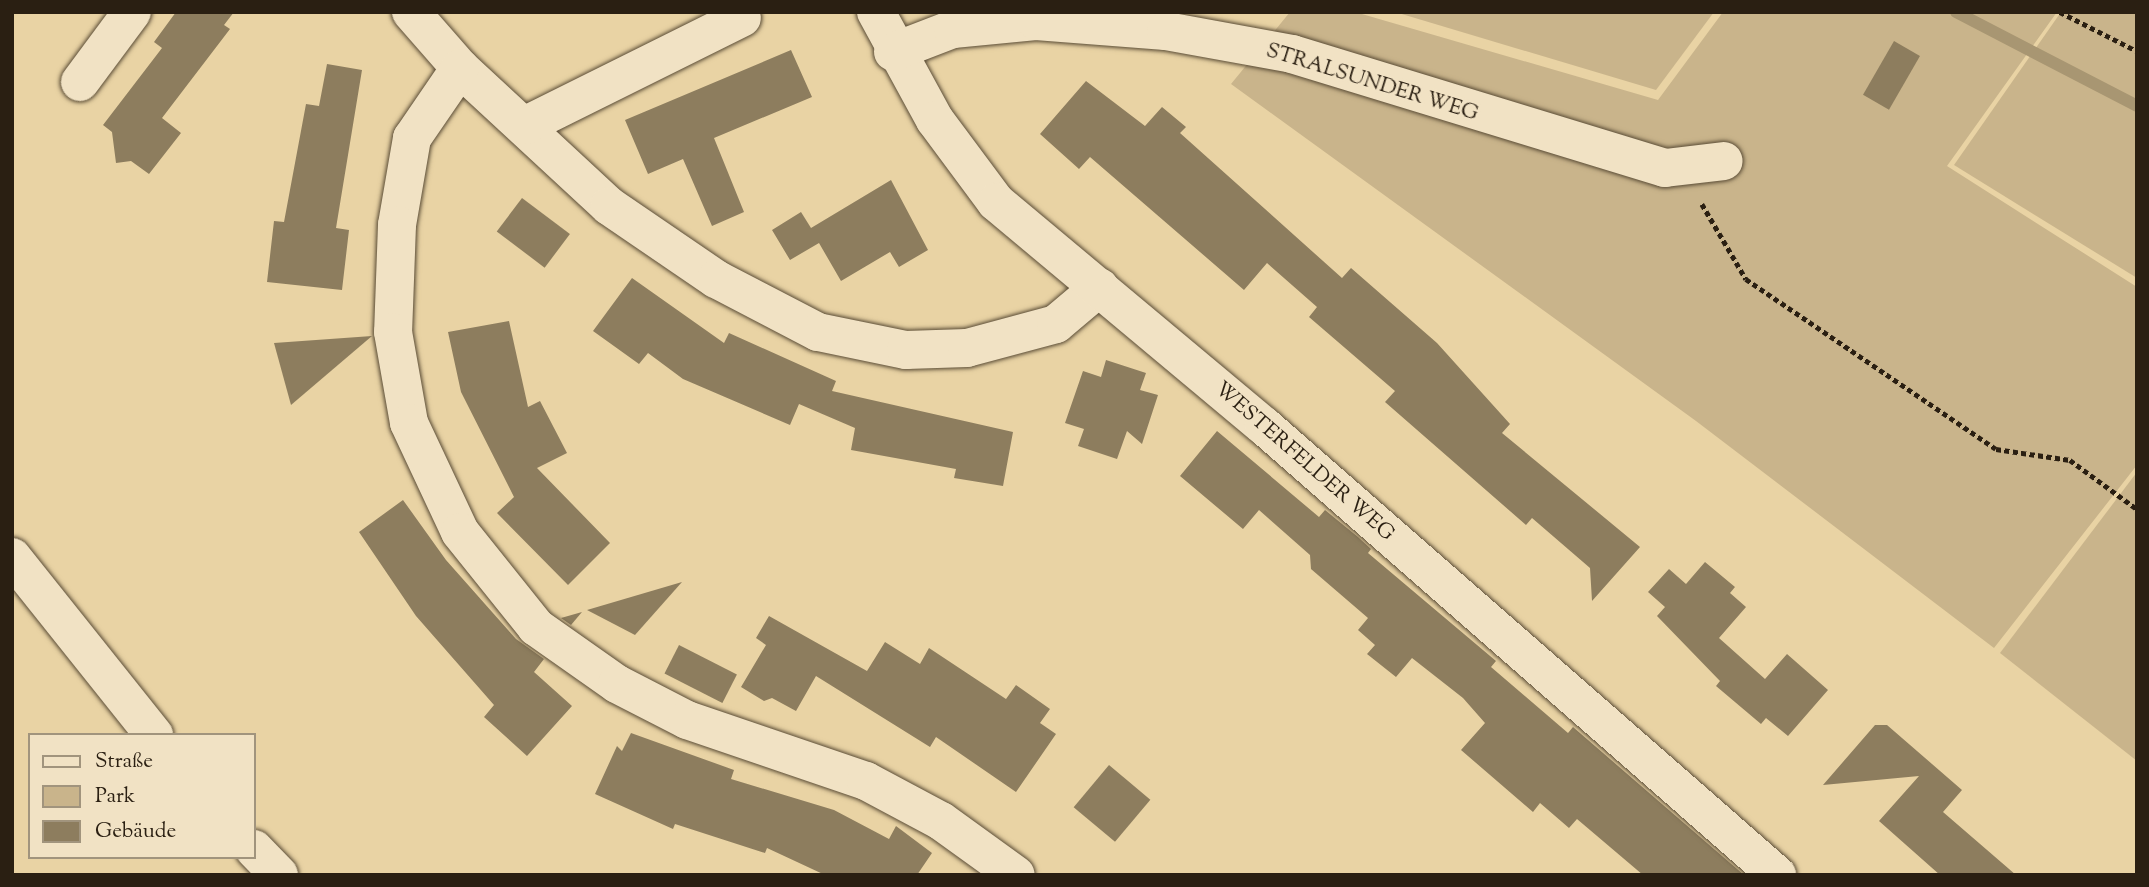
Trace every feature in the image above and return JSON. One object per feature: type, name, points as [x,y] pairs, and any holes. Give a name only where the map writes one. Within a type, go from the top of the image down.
[{"type":"street","points":[[80,82],[132,12]]},
{"type":"street","points":[[411,12],[460,68],[526,125],[609,206],[716,279],[818,331],[906,350],[967,348],[1056,324],[1100,287]]},
{"type":"street","name":"WESTERFELDER WEG","points":[[876,12],[893,52],[996,202],[1100,287],[1777,875]]},
{"type":"street","points":[[526,125],[742,18]]},
{"type":"street","name":"STRALSUNDER WEG","points":[[893,52],[953,29],[1036,21],[1166,31],[1292,54],[1665,169],[1724,161]]},
{"type":"street","points":[[460,68],[412,138],[397,225],[393,331],[409,424],[460,532],[536,627],[617,684],[687,720],[866,781],[941,821],[1016,875]]},
{"type":"street","points":[[12,557],[152,733]]},
{"type":"street","points":[[256,851],[279,875]]},
{"type":"path","points":[[2060,12],[2137,51]]},
{"type":"path","points":[[1665,169],[1678,164],[1746,279],[1996,449],[2070,460],[2137,509]]},
{"type":"green space","points":[[1290,12],[1355,12],[1658,100],[1723,12],[2057,12],[1947,166],[2137,287],[2137,465],[1994,648],[1696,421],[1231,84]]},
{"type":"green space","points":[[1395,12],[1714,12],[1656,90]]},
{"type":"green space","points":[[2061,12],[2137,12],[2137,278],[1954,165]]},
{"type":"green space","points":[[2137,472],[2137,761],[2000,653]]},
{"type":"building","points":[[176,12],[234,12],[224,25],[230,29],[162,118],[181,133],[149,174],[131,161],[116,163],[112,132],[103,125],[162,48],[154,42]]},
{"type":"building","points":[[1894,41],[1920,56],[1889,110],[1863,95]]},
{"type":"building","points":[[791,50],[812,97],[714,138],[744,212],[712,226],[683,159],[648,174],[625,120]]},
{"type":"building","points":[[327,64],[362,70],[336,228],[349,230],[342,290],[267,282],[274,221],[284,222],[306,104],[319,106]]},
{"type":"building","points":[[1086,81],[1145,126],[1162,107],[1186,127],[1180,133],[1342,278],[1351,268],[1437,343],[1510,424],[1502,433],[1640,547],[1592,601],[1590,568],[1532,518],[1526,525],[1385,402],[1395,391],[1309,317],[1317,307],[1267,263],[1244,290],[1090,157],[1079,169],[1040,134]]},
{"type":"building","points":[[891,180],[928,250],[899,267],[890,252],[841,281],[819,243],[790,260],[772,230],[801,212],[811,228]]},
{"type":"building","points":[[522,198],[570,234],[545,268],[497,232]]},
{"type":"building","points":[[632,278],[724,343],[729,333],[836,381],[832,391],[1013,432],[1003,486],[954,478],[956,469],[851,450],[855,428],[799,404],[790,425],[683,379],[648,353],[639,364],[593,331]]},
{"type":"building","points":[[509,321],[528,407],[540,401],[567,453],[537,468],[610,543],[568,585],[497,513],[514,497],[461,392],[448,332]]},
{"type":"building","points":[[372,336],[291,405],[274,343]]},
{"type":"building","points":[[1106,360],[1146,373],[1140,390],[1158,395],[1142,444],[1127,431],[1117,459],[1078,446],[1084,429],[1065,423],[1083,371],[1101,377]]},
{"type":"building","points":[[1217,431],[1319,517],[1325,510],[1358,537],[1371,549],[1368,553],[1496,661],[1491,667],[1568,733],[1573,727],[1744,875],[1643,875],[1577,819],[1569,828],[1540,803],[1533,812],[1461,750],[1485,723],[1463,698],[1412,658],[1396,677],[1367,654],[1375,645],[1358,630],[1368,618],[1311,569],[1310,555],[1259,510],[1243,529],[1180,476]]},
{"type":"building","points":[[403,500],[446,560],[516,639],[544,659],[534,672],[572,706],[527,756],[484,717],[494,705],[416,616],[359,532]]},
{"type":"building","points":[[1705,562],[1735,587],[1730,593],[1746,607],[1719,638],[1765,679],[1787,654],[1828,690],[1788,736],[1766,718],[1761,724],[1716,686],[1720,681],[1657,616],[1665,607],[1648,592],[1669,569],[1686,584]]},
{"type":"building","points":[[682,582],[635,635],[587,610]]},
{"type":"building","points":[[582,612],[571,625],[561,618]]},
{"type":"building","points":[[769,616],[867,671],[885,642],[920,664],[929,648],[1006,699],[1016,685],[1050,709],[1040,723],[1056,734],[1016,792],[936,737],[930,747],[816,676],[796,711],[772,698],[764,701],[741,687],[766,645],[756,638]]},
{"type":"building","points":[[679,645],[737,675],[722,703],[664,674]]},
{"type":"building","points":[[1875,725],[1887,725],[1962,790],[1943,812],[2016,875],[1940,875],[1879,821],[1919,776],[1823,785]]},
{"type":"building","points":[[631,733],[734,770],[731,779],[834,810],[889,839],[896,826],[932,853],[917,875],[825,875],[767,848],[765,853],[675,824],[673,829],[595,794],[617,746],[622,751]]},
{"type":"building","points":[[1109,765],[1150,800],[1115,842],[1074,807]]},
{"type":"waterway","points":[[1956,12],[2137,106]]}]
